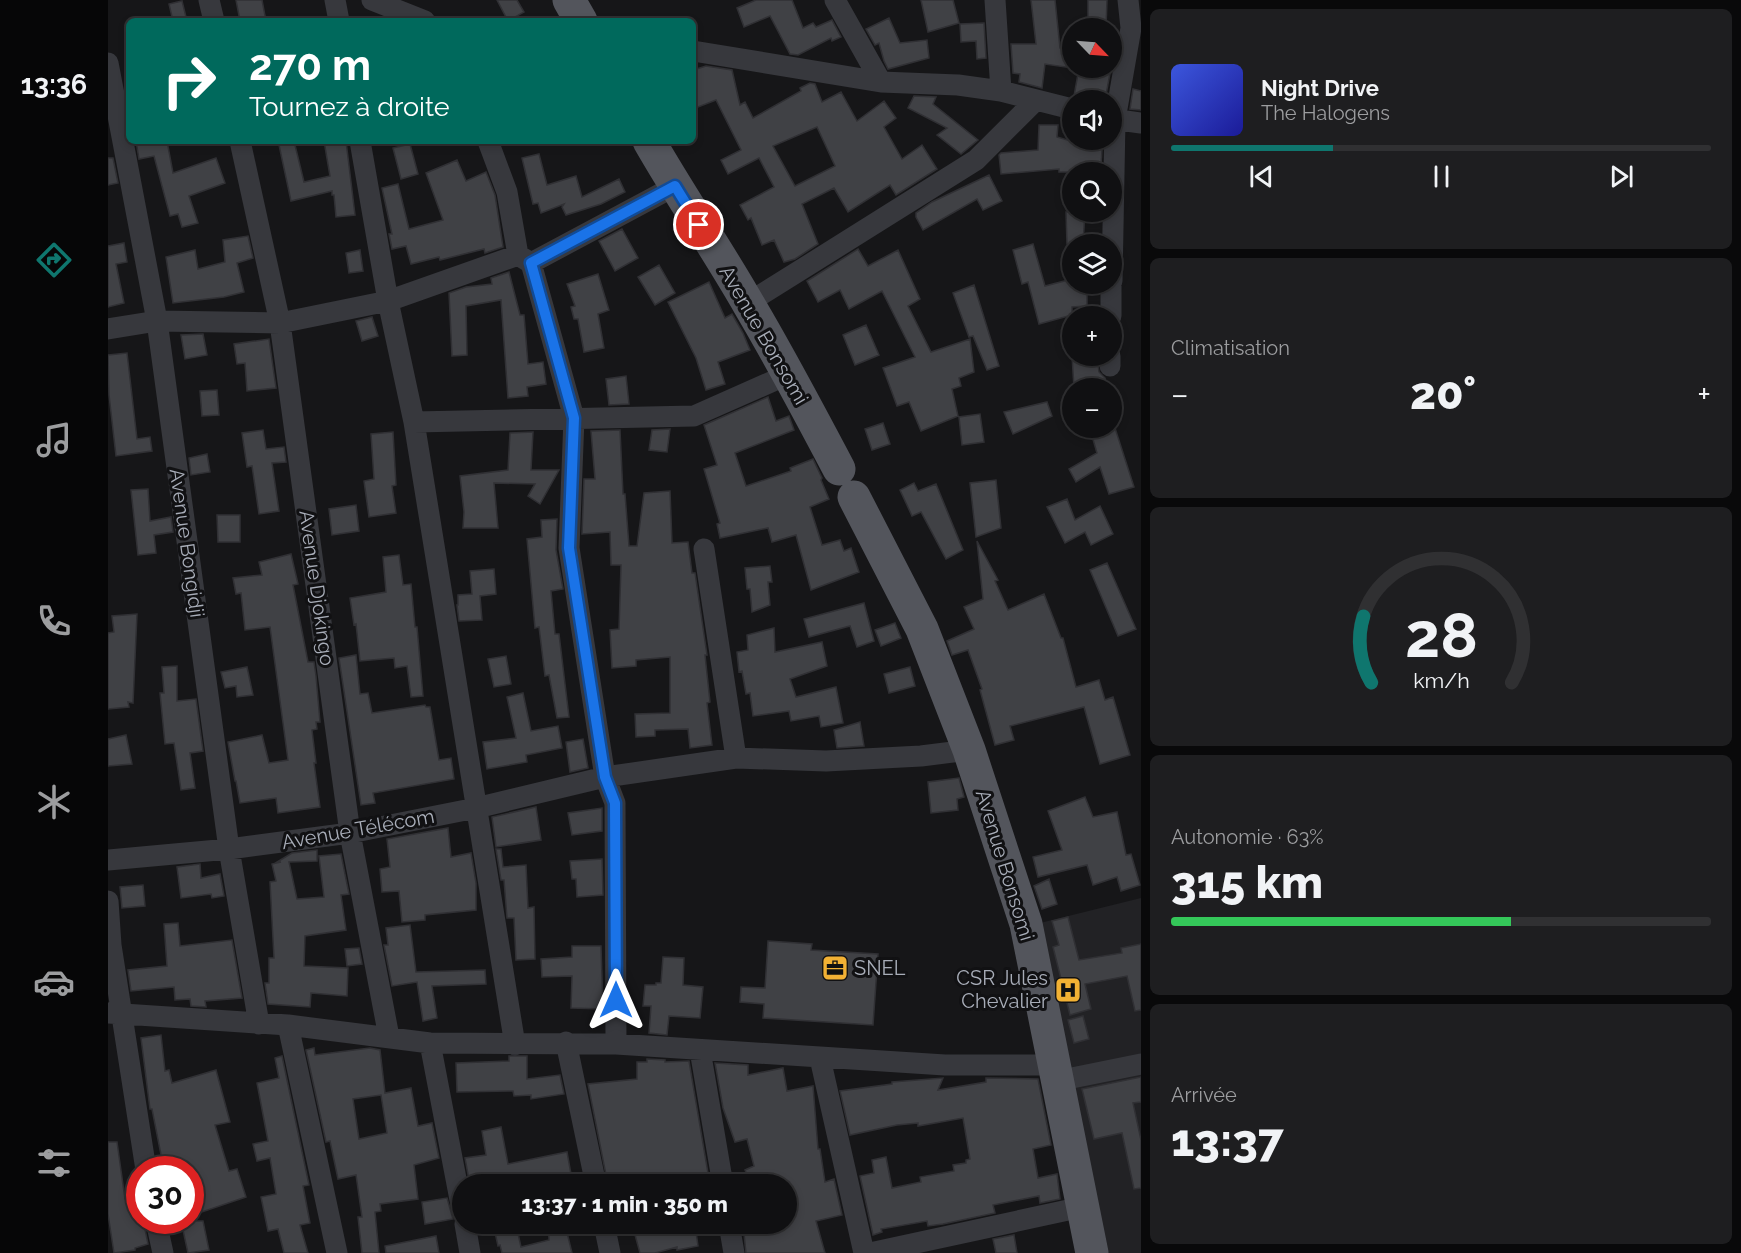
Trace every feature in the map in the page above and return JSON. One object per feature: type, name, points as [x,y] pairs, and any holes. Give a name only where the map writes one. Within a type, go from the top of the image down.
[{"type":"main road","points":[[569,0],[579,18]]},
{"type":"main road","name":"Avenue Bonsomi","points":[[651,144],[789,374],[922,629],[969,750],[1026,924],[1092,1253]]},
{"type":"street","points":[[209,0],[213,18]]},
{"type":"street","points":[[335,0],[338,18]]},
{"type":"street","points":[[372,0],[417,18]]},
{"type":"street","points":[[835,0],[881,82]]},
{"type":"street","points":[[995,0],[1000,92]]},
{"type":"street","points":[[1119,90],[1131,28],[1128,0]]},
{"type":"street","points":[[696,51],[881,82],[958,85],[1062,106]]},
{"type":"street","name":"Avenue Bongidji","points":[[108,63],[157,321],[229,849],[259,1024]]},
{"type":"street","points":[[748,303],[976,160],[1036,100]]},
{"type":"street","points":[[1122,120],[1141,123]]},
{"type":"street","name":"Avenue Djokingo","points":[[241,144],[280,323],[350,833],[389,1037]]},
{"type":"street","points":[[361,144],[388,301],[414,422],[514,1045]]},
{"type":"street","points":[[489,144],[507,192],[574,418],[569,548],[605,777],[615,803],[616,1044]]},
{"type":"street","points":[[1112,234],[1113,150]]},
{"type":"street","points":[[108,329],[157,321],[280,323],[388,301],[525,259],[675,186]]},
{"type":"street","points":[[414,422],[694,416],[789,374]]},
{"type":"street","points":[[704,549],[736,758]]},
{"type":"street","name":"Avenue Télécom","points":[[108,860],[229,849],[350,833],[476,808],[605,777],[736,758],[826,761],[921,756],[969,750]]},
{"type":"street","points":[[108,901],[114,1013],[143,1156]]},
{"type":"street","points":[[114,1013],[288,1025],[430,1043],[616,1044],[1055,1073],[1141,1064]]},
{"type":"street","points":[[288,1025],[337,1253]]},
{"type":"street","points":[[566,1042],[594,1174]]},
{"type":"street","points":[[430,1043],[455,1174]]},
{"type":"street","points":[[700,1050],[721,1174]]},
{"type":"street","points":[[820,1058],[864,1253]]},
{"type":"street","points":[[870,1253],[1082,1207]]},
{"type":"street","points":[[159,1234],[163,1253]]},
{"type":"street","points":[[467,1234],[470,1253]]},
{"type":"street","points":[[606,1234],[610,1253]]},
{"type":"street","points":[[731,1234],[734,1253]]},
{"type":"shaded area","points":[[1141,898],[1141,1253],[1106,1253],[1032,925]]},
{"type":"building","points":[[236,0],[262,0],[265,18],[239,18]]},
{"type":"building","points":[[497,0],[517,0],[524,12],[513,18],[506,18]]},
{"type":"building","points":[[756,0],[792,0],[803,28],[813,23],[816,27],[832,20],[841,37],[832,41],[831,38],[798,55],[790,54],[770,16],[744,27],[737,8]]},
{"type":"building","points":[[921,0],[953,0],[959,23],[928,32]]},
{"type":"building","points":[[1031,0],[1055,0],[1060,48],[1062,48],[1062,67],[1045,64],[1042,88],[1019,82],[1020,74],[1013,73],[1011,44],[1036,44]]},
{"type":"building","points":[[1088,0],[1107,0],[1106,18],[1088,18]]},
{"type":"building","points":[[182,1],[186,18],[172,18],[169,4]]},
{"type":"building","points":[[889,18],[900,43],[927,40],[929,58],[888,69],[879,43],[875,45],[866,29]]},
{"type":"building","points":[[984,23],[986,58],[977,59],[976,41],[961,42],[960,24]]},
{"type":"building","points":[[706,66],[732,70],[740,105],[745,102],[753,118],[801,91],[800,88],[810,83],[815,84],[822,102],[841,92],[857,121],[884,101],[896,118],[884,127],[902,159],[922,145],[937,169],[896,195],[890,185],[848,212],[834,188],[802,204],[818,244],[795,259],[784,262],[774,240],[762,245],[751,218],[748,220],[740,205],[774,187],[759,158],[728,174],[721,160],[741,150],[716,100],[696,108],[696,69]],"holes":[[[817,127],[835,166],[795,186],[773,146]]]},
{"type":"building","points":[[1077,78],[1109,78],[1107,90],[1075,90]]},
{"type":"building","points":[[1133,89],[1141,91],[1141,110],[1130,109]]},
{"type":"building","points":[[914,96],[936,97],[933,104],[978,140],[961,154],[937,135],[947,128],[908,108]]},
{"type":"building","points":[[1039,125],[1058,125],[1057,137],[1062,138],[1062,150],[1102,150],[1101,162],[1062,162],[1062,172],[1059,172],[1059,169],[1001,174],[999,155],[1001,153],[1038,150]]},
{"type":"building","points":[[136,144],[168,144],[173,173],[216,158],[225,183],[189,196],[198,223],[182,227],[178,214],[170,216],[154,156],[139,159]]},
{"type":"building","points":[[295,144],[304,182],[330,176],[325,144],[346,144],[355,215],[336,217],[332,191],[291,201],[279,145]]},
{"type":"building","points":[[410,144],[418,174],[401,179],[393,148]]},
{"type":"building","points":[[539,154],[547,185],[576,176],[582,197],[619,179],[625,192],[601,204],[566,215],[562,207],[564,204],[541,213],[538,203],[533,204],[522,158]]},
{"type":"building","points":[[108,158],[113,158],[118,183],[108,185]]},
{"type":"building","points":[[457,160],[466,181],[486,172],[495,195],[503,247],[485,253],[484,249],[440,260],[439,257],[411,264],[406,246],[392,249],[389,234],[392,234],[382,188],[398,184],[409,229],[443,220],[426,173]]},
{"type":"building","points":[[989,175],[1002,201],[983,210],[977,199],[923,230],[916,213],[932,202]]},
{"type":"building","points":[[1066,222],[1084,222],[1084,234],[1067,234]]},
{"type":"building","points":[[622,229],[638,258],[615,271],[599,241]]},
{"type":"building","points":[[248,236],[253,258],[237,263],[244,292],[224,297],[173,303],[166,257],[195,250],[198,269],[225,262],[223,240]]},
{"type":"building","points":[[124,243],[127,262],[116,264],[124,303],[108,307],[108,246]]},
{"type":"building","points":[[1033,244],[1045,286],[1062,282],[1062,294],[1087,294],[1087,306],[1062,306],[1062,318],[1039,324],[1028,282],[1022,284],[1013,250]]},
{"type":"building","points":[[858,249],[868,266],[898,250],[920,299],[908,306],[931,352],[970,339],[974,372],[959,378],[961,386],[952,389],[958,416],[921,431],[909,402],[897,406],[883,368],[915,357],[882,291],[849,309],[840,290],[818,302],[807,281]]},
{"type":"building","points":[[360,250],[363,271],[349,273],[346,253]]},
{"type":"building","points":[[659,265],[675,293],[655,305],[638,277]]},
{"type":"building","points":[[509,272],[520,315],[524,315],[528,364],[543,362],[546,384],[527,387],[528,396],[508,398],[501,300],[466,306],[467,355],[452,356],[449,293],[466,287],[492,284],[491,278]]},
{"type":"building","points":[[598,274],[609,310],[598,314],[604,348],[584,352],[578,319],[574,319],[571,307],[575,306],[567,284]]},
{"type":"building","points":[[709,282],[725,318],[732,314],[750,350],[718,362],[725,384],[706,390],[696,358],[668,302]]},
{"type":"building","points":[[974,285],[999,366],[987,370],[973,336],[969,337],[953,293]]},
{"type":"building","points":[[372,317],[378,336],[362,341],[356,321]]},
{"type":"building","points":[[866,325],[879,355],[855,365],[843,335]]},
{"type":"building","points":[[203,334],[207,355],[185,359],[181,335]]},
{"type":"building","points":[[269,339],[276,388],[247,391],[245,363],[237,364],[234,344]]},
{"type":"building","points":[[127,353],[137,439],[150,437],[152,451],[116,456],[109,395],[108,355]]},
{"type":"building","points":[[1073,366],[1098,366],[1099,372],[1105,378],[1073,378]]},
{"type":"building","points":[[626,376],[629,404],[609,405],[606,379]]},
{"type":"building","points":[[217,390],[219,415],[202,416],[200,391]]},
{"type":"building","points":[[768,397],[776,421],[789,416],[794,430],[735,453],[746,486],[791,471],[790,468],[813,459],[829,499],[810,507],[822,545],[840,540],[844,551],[851,548],[859,572],[811,590],[796,535],[772,542],[768,528],[720,538],[717,524],[720,523],[704,469],[717,465],[704,425]]},
{"type":"building","points":[[1047,402],[1052,416],[1013,434],[1004,412]]},
{"type":"building","points":[[980,414],[984,442],[962,445],[959,417]]},
{"type":"building","points":[[883,423],[890,444],[872,450],[865,429]]},
{"type":"building","points":[[670,429],[667,452],[649,450],[652,430]]},
{"type":"building","points":[[263,430],[266,449],[284,447],[286,462],[272,463],[279,511],[259,514],[252,466],[247,467],[242,433]]},
{"type":"building","points":[[620,430],[623,494],[625,494],[629,546],[637,546],[644,493],[670,491],[672,543],[688,542],[707,655],[705,655],[710,702],[707,703],[712,745],[690,748],[688,729],[655,730],[655,736],[636,737],[635,714],[670,713],[670,657],[636,660],[636,666],[612,668],[610,630],[619,629],[621,565],[611,565],[610,532],[582,534],[584,479],[595,479],[591,431]]},
{"type":"building","points":[[393,432],[396,485],[392,486],[396,513],[369,517],[364,481],[374,479],[371,434]]},
{"type":"building","points":[[533,432],[531,470],[559,470],[540,504],[528,496],[535,484],[494,483],[498,528],[463,528],[464,512],[460,476],[508,470],[510,433]]},
{"type":"building","points":[[1093,438],[1118,438],[1134,487],[1109,494],[1100,467],[1076,482],[1069,469],[1097,453]]},
{"type":"building","points":[[207,454],[210,472],[191,475],[189,458]]},
{"type":"building","points":[[996,480],[1001,528],[976,537],[970,483]]},
{"type":"building","points":[[914,483],[918,491],[936,484],[963,550],[946,559],[921,512],[912,516],[900,490]]},
{"type":"building","points":[[148,489],[150,521],[171,517],[173,532],[154,535],[156,553],[138,555],[131,490]]},
{"type":"building","points":[[1067,499],[1075,520],[1100,506],[1113,534],[1091,545],[1085,532],[1065,543],[1047,507]]},
{"type":"building","points":[[356,505],[359,531],[332,535],[329,509]]},
{"type":"building","points":[[217,515],[240,515],[240,542],[218,542]]},
{"type":"building","points":[[557,519],[556,550],[563,589],[551,591],[555,634],[559,634],[569,717],[557,718],[549,675],[545,676],[539,627],[535,628],[527,539],[542,537],[541,520]]},
{"type":"building","points":[[977,541],[998,580],[995,581],[1008,610],[1044,594],[1061,638],[1063,638],[1076,687],[1099,680],[1105,700],[1113,697],[1130,755],[1100,764],[1084,707],[1010,726],[1014,740],[995,745],[980,690],[982,689],[968,650],[952,655],[947,641],[974,629],[964,607],[983,599]]},
{"type":"building","points":[[291,554],[298,584],[293,585],[308,662],[314,662],[316,676],[320,722],[316,722],[317,729],[312,730],[320,807],[278,813],[276,798],[240,803],[235,781],[228,742],[262,735],[269,763],[288,760],[270,627],[245,630],[241,593],[236,594],[233,578],[262,575],[259,562]]},
{"type":"building","points":[[399,555],[403,585],[411,584],[423,696],[411,697],[407,666],[395,668],[394,658],[360,661],[356,624],[354,625],[350,598],[386,592],[383,557]]},
{"type":"building","points":[[1107,563],[1136,629],[1118,636],[1090,570]]},
{"type":"building","points":[[770,566],[772,582],[768,582],[770,605],[752,612],[745,568]]},
{"type":"building","points":[[494,569],[496,594],[480,596],[482,620],[459,621],[458,595],[472,594],[470,571]]},
{"type":"building","points":[[864,603],[874,641],[857,647],[850,626],[809,637],[804,619]]},
{"type":"building","points":[[137,614],[133,703],[128,702],[129,707],[108,709],[108,633],[114,632],[112,616]]},
{"type":"building","points":[[895,623],[901,638],[881,646],[875,630]]},
{"type":"building","points":[[774,628],[775,652],[822,642],[827,666],[790,679],[796,697],[836,687],[843,723],[821,727],[819,716],[791,721],[789,711],[753,716],[750,693],[746,694],[742,671],[739,672],[737,652],[748,650],[747,635]]},
{"type":"building","points":[[356,655],[360,694],[368,693],[372,713],[425,705],[430,707],[439,760],[451,758],[454,779],[373,793],[375,803],[361,805],[339,658]]},
{"type":"building","points":[[506,656],[511,684],[494,687],[488,659]]},
{"type":"building","points":[[177,666],[177,701],[196,699],[203,751],[190,753],[195,788],[181,790],[174,743],[165,744],[160,693],[164,693],[162,667]]},
{"type":"building","points":[[247,667],[253,695],[237,697],[236,686],[225,688],[221,672]]},
{"type":"building","points":[[910,667],[915,686],[889,693],[884,674]]},
{"type":"building","points":[[523,693],[531,731],[558,726],[562,748],[526,755],[527,762],[487,769],[483,742],[516,738],[507,697]]},
{"type":"building","points":[[860,722],[864,746],[837,748],[834,730]]},
{"type":"building","points":[[126,735],[132,764],[108,766],[108,739]]},
{"type":"building","points":[[583,739],[588,768],[570,772],[566,742]]},
{"type":"building","points":[[959,778],[964,797],[957,799],[958,810],[931,813],[928,782]]},
{"type":"building","points":[[1085,797],[1093,817],[1117,812],[1126,855],[1131,854],[1140,885],[1121,891],[1117,877],[1093,885],[1087,865],[1038,877],[1033,857],[1062,850],[1048,811]]},
{"type":"building","points":[[536,807],[541,840],[496,847],[492,817]]},
{"type":"building","points":[[602,808],[602,831],[572,835],[568,813]]},
{"type":"building","points":[[448,828],[451,857],[471,853],[476,883],[476,910],[425,915],[425,920],[402,922],[399,891],[382,892],[380,869],[390,867],[387,839]]},
{"type":"building","points":[[496,849],[501,849],[503,867],[526,865],[528,908],[534,907],[535,959],[516,960],[514,918],[507,918],[504,880],[501,880]]},
{"type":"building","points":[[317,850],[317,861],[289,862],[297,899],[324,897],[319,856],[341,854],[349,894],[341,895],[346,930],[305,936],[304,966],[348,968],[347,996],[311,993],[310,1007],[268,1004],[265,983],[269,983],[269,958],[274,958],[270,882],[276,881],[272,864],[281,862],[277,862],[292,853]]},
{"type":"building","points":[[602,859],[603,895],[577,897],[576,879],[572,879],[570,861]]},
{"type":"building","points":[[200,864],[201,878],[220,874],[224,896],[212,898],[211,894],[181,898],[177,867]]},
{"type":"building","points":[[1049,879],[1057,904],[1042,909],[1034,886]]},
{"type":"building","points":[[143,885],[145,906],[122,908],[120,887]]},
{"type":"building","points":[[1068,917],[1079,960],[1122,953],[1121,948],[1141,944],[1141,1010],[1135,1011],[1127,976],[1085,984],[1091,1009],[1070,1015],[1053,947],[1059,945],[1052,921]]},
{"type":"building","points":[[178,923],[180,946],[232,940],[242,998],[205,1001],[206,1007],[191,1006],[190,999],[175,1000],[174,987],[131,991],[128,970],[167,966],[164,924]]},
{"type":"building","points":[[410,925],[416,972],[485,970],[486,984],[432,986],[437,1018],[423,1021],[417,982],[392,986],[384,945],[388,945],[386,928]]},
{"type":"building","points":[[768,941],[812,944],[811,950],[878,954],[873,1025],[763,1018],[764,1004],[740,1002],[741,987],[765,988]]},
{"type":"building","points":[[572,946],[601,946],[603,1009],[571,1008],[572,976],[542,977],[541,959],[572,957]]},
{"type":"building","points":[[359,948],[362,964],[347,966],[345,949]]},
{"type":"building","points":[[663,957],[684,958],[683,985],[703,987],[700,1018],[669,1016],[667,1035],[649,1033],[651,1006],[643,1006],[645,985],[661,983]]},
{"type":"building","points":[[1083,1016],[1089,1039],[1074,1043],[1068,1020]]},
{"type":"building","points":[[161,1035],[165,1071],[169,1070],[172,1083],[216,1070],[230,1122],[215,1125],[229,1171],[237,1169],[246,1197],[204,1211],[204,1156],[161,1156],[152,1109],[150,1109],[141,1038]]},
{"type":"building","points":[[314,1048],[315,1055],[370,1048],[380,1050],[385,1093],[411,1088],[418,1126],[432,1123],[439,1158],[414,1165],[418,1199],[380,1204],[381,1211],[375,1212],[379,1253],[362,1253],[358,1217],[362,1217],[356,1175],[338,1179],[330,1141],[326,1142],[306,1050]],"holes":[[[381,1095],[387,1133],[359,1139],[353,1099]]]},
{"type":"building","points":[[282,1056],[309,1185],[303,1186],[310,1223],[300,1225],[308,1253],[284,1253],[278,1229],[268,1231],[261,1197],[276,1194],[270,1158],[257,1161],[253,1144],[268,1141],[257,1083],[279,1078],[275,1058]]},
{"type":"building","points":[[509,1056],[527,1056],[527,1079],[560,1075],[564,1094],[531,1099],[531,1095],[514,1096],[513,1091],[457,1092],[456,1063],[509,1061]]},
{"type":"building","points":[[647,1059],[665,1060],[665,1062],[689,1061],[708,1174],[606,1174],[588,1084],[637,1079],[637,1062],[647,1062]]},
{"type":"building","points":[[715,1063],[748,1065],[748,1075],[783,1068],[787,1091],[813,1086],[818,1149],[820,1149],[825,1182],[834,1179],[842,1215],[816,1221],[825,1253],[746,1253],[744,1234],[797,1234],[797,1174],[747,1174],[745,1170],[754,1166],[747,1139],[735,1142],[723,1108]]},
{"type":"building","points":[[1141,1077],[1141,1102],[1133,1103],[1141,1140],[1141,1188],[1134,1189],[1122,1133],[1094,1139],[1082,1089]]},
{"type":"building","points":[[943,1078],[938,1090],[986,1082],[986,1078],[1038,1079],[1051,1145],[1033,1149],[1038,1178],[1057,1174],[1060,1199],[1040,1203],[1039,1196],[993,1205],[995,1213],[943,1224],[928,1226],[927,1221],[881,1229],[882,1232],[873,1235],[860,1176],[874,1173],[872,1160],[886,1157],[892,1188],[921,1182],[920,1177],[954,1171],[953,1165],[966,1163],[966,1160],[970,1159],[963,1118],[918,1126],[918,1123],[897,1125],[850,1135],[840,1091],[892,1084],[892,1082]]},
{"type":"building","points":[[501,1127],[508,1164],[567,1152],[571,1174],[468,1174],[465,1158],[486,1155],[482,1131]]},
{"type":"building","points":[[108,1142],[117,1142],[126,1199],[126,1234],[146,1234],[148,1244],[135,1248],[135,1250],[114,1253],[108,1214]]},
{"type":"building","points":[[447,1198],[452,1219],[425,1224],[422,1202]]},
{"type":"building","points":[[204,1226],[209,1250],[188,1253],[184,1234],[204,1234]]},
{"type":"building","points":[[495,1234],[518,1234],[521,1247],[549,1240],[549,1234],[567,1234],[572,1253],[502,1253],[500,1245],[498,1246]]},
{"type":"building","points":[[635,1234],[696,1234],[698,1246],[640,1253]]},
{"type":"building","points":[[1014,1235],[1017,1253],[996,1253],[993,1239]]},
{"type":"building","points":[[436,1236],[439,1253],[386,1253],[385,1246]]},
{"type":"place","name":"SNEL","points":[[835,968]]},
{"type":"place","name":"CSR Jules Chevalier","points":[[1068,990]]},
{"type":"route","points":[[616,1000],[615,803],[605,777],[569,548],[574,418],[531,263],[675,186],[699,225]]}]
